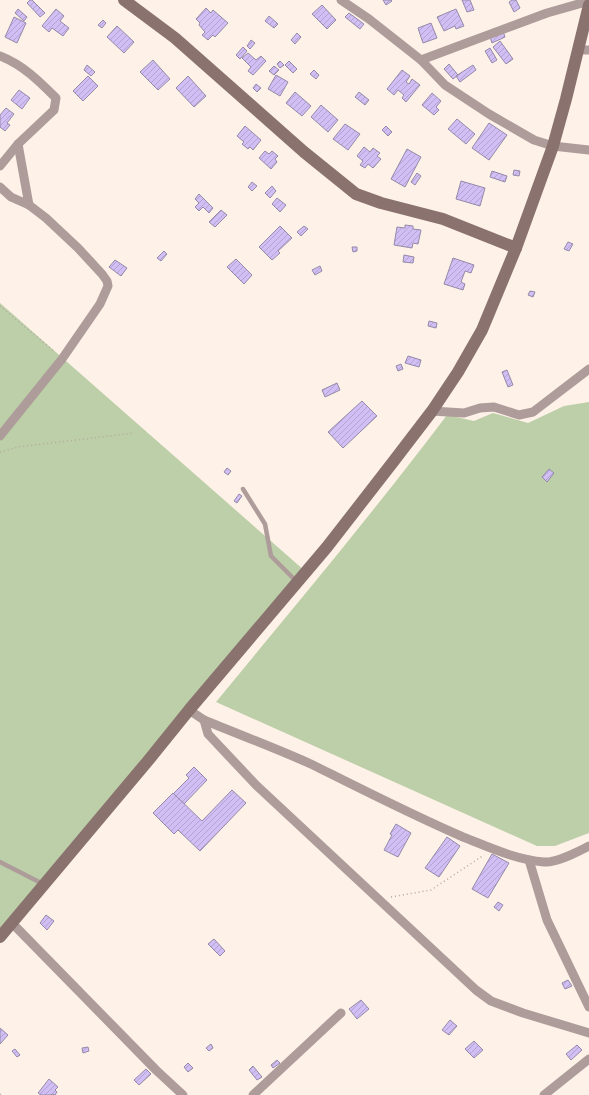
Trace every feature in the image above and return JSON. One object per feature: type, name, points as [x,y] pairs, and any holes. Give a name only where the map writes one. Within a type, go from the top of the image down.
[{"type":"main road","points":[[124,0],[175,38],[304,152],[356,194],[381,203],[443,219],[516,248]]},
{"type":"main road","points":[[0,937],[298,582],[370,493],[432,411],[458,372],[482,330],[516,248],[553,146],[584,50],[589,5]]},
{"type":"street","points":[[341,0],[421,60],[445,85],[488,114],[534,140],[553,146],[589,150]]},
{"type":"street","points":[[421,60],[547,13],[589,1]]},
{"type":"street","points":[[0,56],[12,61],[32,74],[56,98],[54,110],[18,144],[0,166]]},
{"type":"street","points":[[18,144],[29,206]]},
{"type":"street","points":[[0,187],[11,197],[29,206],[50,222],[78,248],[102,274],[107,281],[108,286],[106,294],[100,304],[62,359],[0,436]]},
{"type":"street","points":[[432,411],[464,413],[480,408],[494,407],[519,415],[526,414],[533,412],[589,369]]},
{"type":"street","points":[[189,710],[204,720],[311,765],[420,818],[492,849],[528,860],[546,862],[572,854],[589,846]]},
{"type":"street","points":[[204,720],[208,734],[256,785],[476,990],[491,1001],[523,1013],[589,1032]]},
{"type":"street","points":[[528,860],[547,920],[589,1007]]},
{"type":"street","points":[[12,923],[156,1070],[183,1095]]},
{"type":"street","points":[[254,1095],[341,1014]]},
{"type":"street","points":[[544,1095],[589,1059]]},
{"type":"lane","points":[[243,488],[265,524],[271,556],[298,582]]},
{"type":"lane","points":[[0,862],[45,885]]},
{"type":"path","points":[[0,306],[62,359]]},
{"type":"path","points":[[0,452],[18,447],[134,433]]},
{"type":"path","points":[[390,897],[430,890],[492,849]]},
{"type":"green space","points":[[0,303],[305,571],[0,936]]},
{"type":"green space","points":[[589,402],[589,833],[555,846],[537,846],[216,702],[362,524],[447,415],[474,421],[493,413],[528,423],[564,406]]},
{"type":"building","points":[[32,0],[45,13],[40,17],[27,3]]},
{"type":"building","points":[[383,0],[391,0],[392,1],[386,5]]},
{"type":"building","points":[[462,0],[470,0],[474,10],[467,12]]},
{"type":"building","points":[[516,0],[520,8],[514,12],[509,2]]},
{"type":"building","points":[[322,5],[336,20],[327,29],[312,14]]},
{"type":"building","points":[[206,8],[211,13],[213,10],[228,23],[215,37],[213,35],[208,40],[202,35],[205,32],[196,19]]},
{"type":"building","points":[[18,9],[27,17],[24,21],[15,13]]},
{"type":"building","points":[[56,9],[64,16],[60,21],[69,28],[63,36],[52,28],[49,32],[42,26]]},
{"type":"building","points":[[456,9],[464,26],[456,29],[455,26],[444,31],[437,17]]},
{"type":"building","points":[[349,13],[364,24],[360,29],[345,17]]},
{"type":"building","points":[[269,16],[278,24],[274,28],[265,21]]},
{"type":"building","points":[[14,17],[26,23],[17,43],[5,37]]},
{"type":"building","points":[[103,20],[106,23],[102,28],[98,25]]},
{"type":"building","points":[[431,23],[437,38],[423,43],[418,28]]},
{"type":"building","points":[[117,26],[134,42],[124,53],[107,37]]},
{"type":"building","points":[[503,31],[505,37],[492,43],[490,37]]},
{"type":"building","points":[[297,33],[301,37],[295,44],[291,40]]},
{"type":"building","points":[[251,40],[255,43],[250,49],[247,46]]},
{"type":"building","points":[[500,41],[513,59],[506,64],[493,47]]},
{"type":"building","points":[[243,47],[247,51],[240,59],[236,55]]},
{"type":"building","points":[[490,48],[497,60],[492,63],[485,51]]},
{"type":"building","points":[[248,53],[256,60],[261,56],[266,61],[253,75],[248,71],[251,67],[242,58]]},
{"type":"building","points":[[153,60],[170,79],[158,90],[140,72]]},
{"type":"building","points":[[280,61],[284,65],[280,68],[277,64]]},
{"type":"building","points":[[289,61],[297,69],[293,73],[285,65]]},
{"type":"building","points":[[449,64],[458,75],[453,79],[444,69]]},
{"type":"building","points":[[87,65],[95,72],[91,76],[84,70]]},
{"type":"building","points":[[473,65],[476,70],[460,82],[456,76]]},
{"type":"building","points":[[274,66],[279,70],[274,75],[269,71]]},
{"type":"building","points":[[314,70],[319,75],[316,79],[310,74]]},
{"type":"building","points":[[402,70],[410,76],[406,82],[409,84],[412,79],[420,85],[406,102],[402,98],[404,95],[398,90],[394,95],[387,89]]},
{"type":"building","points":[[276,75],[288,82],[280,96],[268,89]]},
{"type":"building","points":[[88,76],[98,86],[83,101],[73,91]]},
{"type":"building","points":[[188,76],[206,96],[194,107],[176,88]]},
{"type":"building","points":[[256,84],[261,88],[257,92],[253,88]]},
{"type":"building","points":[[19,90],[30,98],[22,109],[11,100]]},
{"type":"building","points":[[295,92],[311,106],[302,116],[286,103]]},
{"type":"building","points":[[359,92],[369,100],[365,105],[355,97]]},
{"type":"building","points":[[432,93],[441,101],[436,107],[439,110],[434,115],[422,105]]},
{"type":"building","points":[[321,105],[338,120],[328,132],[311,117]]},
{"type":"building","points":[[6,108],[14,114],[7,123],[10,125],[5,131],[0,127],[0,115]]},
{"type":"building","points":[[457,119],[475,134],[466,144],[448,129]]},
{"type":"building","points":[[489,123],[507,135],[489,160],[472,148]]},
{"type":"building","points":[[345,124],[360,134],[348,150],[333,139]]},
{"type":"building","points":[[245,126],[261,140],[253,150],[250,147],[248,149],[242,144],[244,142],[237,136]]},
{"type":"building","points":[[386,126],[392,132],[388,136],[382,130]]},
{"type":"building","points":[[364,147],[370,152],[373,148],[380,153],[377,156],[381,159],[373,168],[368,164],[365,168],[360,165],[363,161],[357,156]]},
{"type":"building","points":[[407,149],[421,157],[405,187],[391,179]]},
{"type":"building","points":[[265,151],[269,154],[272,151],[278,156],[275,159],[277,162],[271,169],[259,158]]},
{"type":"building","points":[[514,170],[520,171],[519,176],[513,175]]},
{"type":"building","points":[[492,171],[507,176],[505,182],[490,177]]},
{"type":"building","points":[[417,173],[421,176],[415,185],[411,182]]},
{"type":"building","points":[[461,181],[485,188],[480,206],[456,199]]},
{"type":"building","points":[[252,182],[257,186],[252,191],[248,187]]},
{"type":"building","points":[[272,186],[276,191],[270,198],[265,193]]},
{"type":"building","points":[[199,194],[213,208],[209,213],[203,207],[199,211],[195,207],[199,203],[195,199]]},
{"type":"building","points":[[277,198],[286,205],[280,212],[272,204]]},
{"type":"building","points":[[221,210],[227,215],[215,227],[209,222]]},
{"type":"building","points":[[405,225],[413,226],[413,229],[421,230],[418,244],[413,243],[412,248],[394,245],[397,227],[405,228]]},
{"type":"building","points":[[280,226],[292,238],[278,251],[280,253],[272,260],[259,247]]},
{"type":"building","points":[[304,226],[308,229],[301,236],[297,232]]},
{"type":"building","points":[[568,242],[573,244],[569,251],[564,249]]},
{"type":"building","points":[[352,247],[357,247],[357,251],[353,252]]},
{"type":"building","points":[[164,251],[167,254],[161,261],[157,258]]},
{"type":"building","points":[[404,255],[414,257],[413,263],[403,262]]},
{"type":"building","points":[[453,258],[474,265],[471,273],[465,271],[461,282],[465,284],[463,290],[444,284]]},
{"type":"building","points":[[236,259],[252,275],[244,284],[227,267]]},
{"type":"building","points":[[115,260],[127,268],[121,276],[109,267]]},
{"type":"building","points":[[320,266],[322,271],[315,275],[312,270]]},
{"type":"building","points":[[530,291],[535,292],[533,297],[528,295]]},
{"type":"building","points":[[429,321],[437,323],[436,328],[428,326]]},
{"type":"building","points":[[408,356],[421,360],[419,367],[405,363]]},
{"type":"building","points":[[401,364],[403,369],[398,371],[396,366]]},
{"type":"building","points":[[507,370],[513,385],[508,387],[502,372]]},
{"type":"building","points":[[337,383],[340,390],[325,397],[322,390]]},
{"type":"building","points":[[362,401],[377,416],[343,448],[328,432]]},
{"type":"building","points":[[227,468],[231,471],[228,475],[224,472]]},
{"type":"building","points":[[549,469],[554,473],[547,482],[542,477]]},
{"type":"building","points":[[239,494],[242,496],[237,503],[234,501]]},
{"type":"building","points":[[194,767],[207,780],[184,804],[173,794],[189,778],[186,775]]},
{"type":"building","points":[[232,790],[246,803],[200,851],[178,830],[174,834],[153,813],[173,793],[202,821]]},
{"type":"building","points":[[396,824],[411,833],[398,857],[384,850],[392,835],[390,834]]},
{"type":"building","points":[[447,837],[460,846],[439,877],[425,868]]},
{"type":"building","points":[[492,854],[509,863],[488,898],[472,889]]},
{"type":"building","points":[[498,902],[503,905],[499,911],[494,907]]},
{"type":"building","points":[[46,915],[54,921],[47,930],[40,923]]},
{"type":"building","points":[[214,939],[225,951],[220,956],[208,944]]},
{"type":"building","points":[[568,980],[572,986],[565,989],[562,983]]},
{"type":"building","points":[[361,1000],[369,1009],[357,1019],[349,1009]]},
{"type":"building","points":[[450,1020],[457,1026],[449,1035],[442,1030]]},
{"type":"building","points":[[0,1028],[8,1035],[0,1044]]},
{"type":"building","points":[[474,1041],[483,1050],[474,1058],[465,1049]]},
{"type":"building","points":[[211,1044],[213,1048],[209,1051],[206,1048]]},
{"type":"building","points":[[577,1045],[582,1050],[571,1060],[566,1054]]},
{"type":"building","points":[[88,1047],[89,1051],[83,1053],[82,1048]]},
{"type":"building","points":[[15,1049],[20,1055],[17,1057],[12,1051]]},
{"type":"building","points":[[277,1060],[280,1063],[273,1068],[271,1065]]},
{"type":"building","points":[[188,1063],[193,1068],[188,1072],[184,1067]]},
{"type":"building","points":[[253,1066],[262,1077],[257,1080],[249,1070]]},
{"type":"building","points":[[146,1069],[151,1074],[139,1085],[134,1080]]},
{"type":"building","points":[[49,1079],[58,1087],[55,1090],[57,1092],[55,1095],[41,1095],[38,1093]]}]
